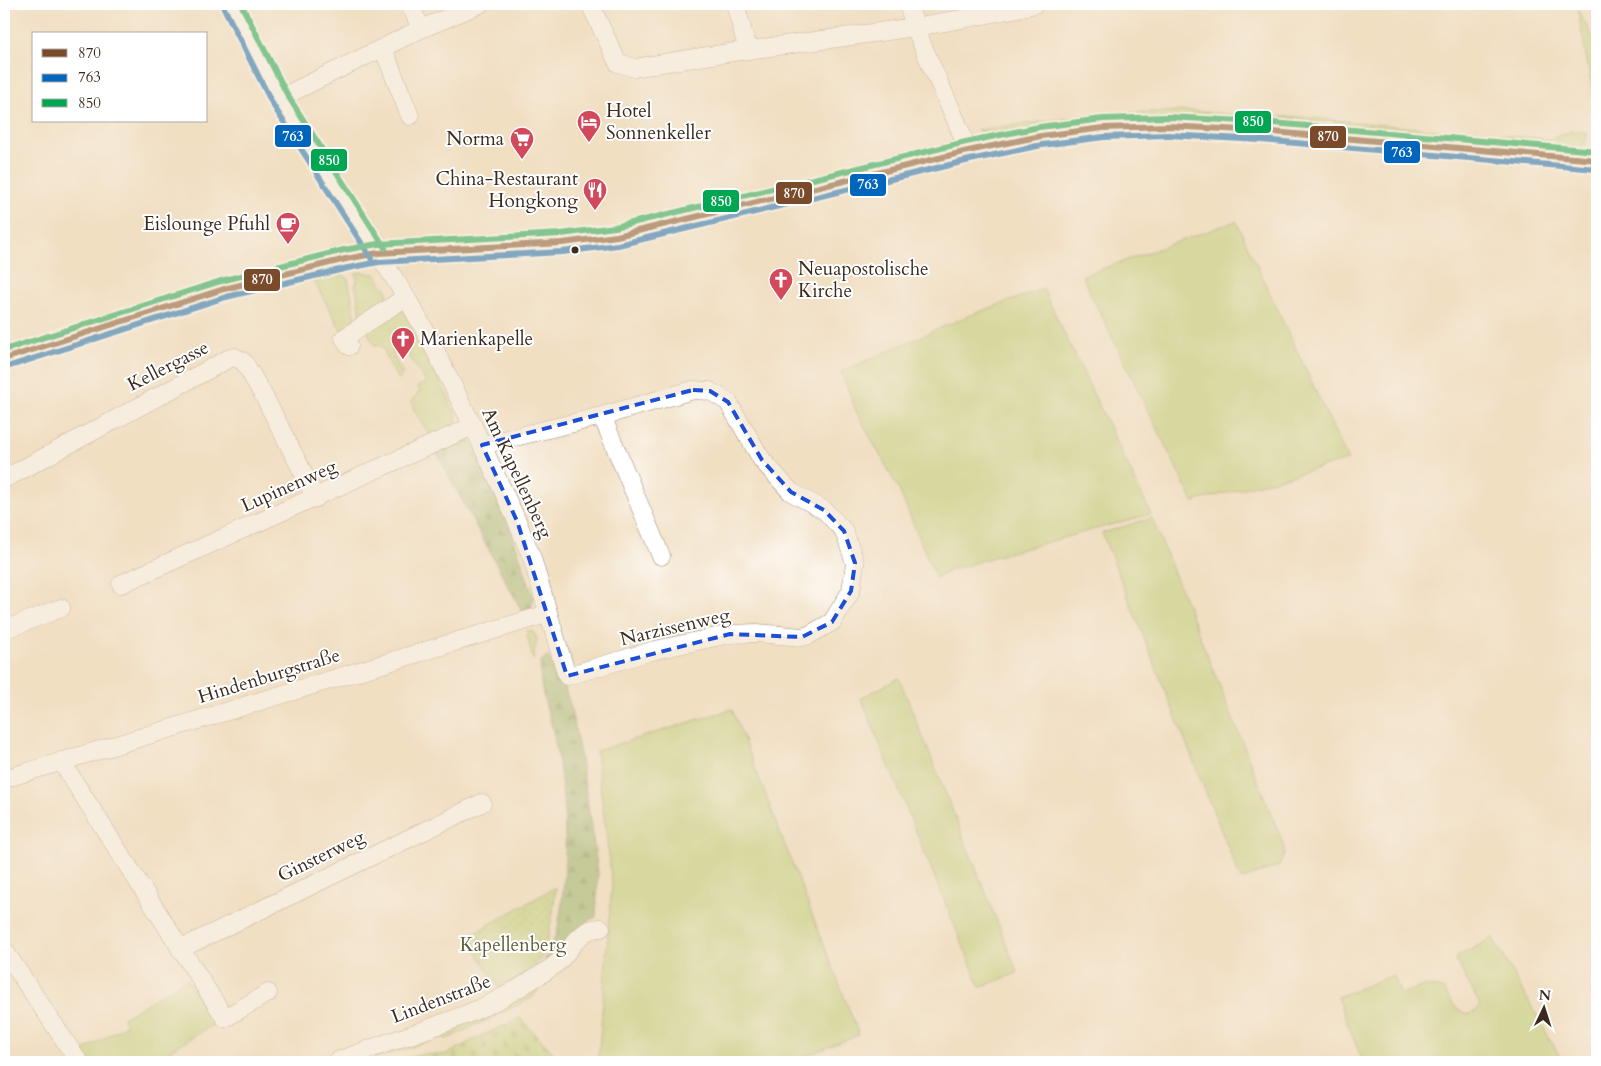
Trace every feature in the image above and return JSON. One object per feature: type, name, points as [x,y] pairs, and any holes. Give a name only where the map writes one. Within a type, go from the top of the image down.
[{"type":"main road","points":[[4,358],[233,287],[378,253],[562,243],[617,236],[968,151],[1041,136],[1104,128],[1144,126],[1300,134],[1427,147],[1597,160]]},
{"type":"street","name":"Am Kapellenberg","points":[[232,4],[243,30],[280,98],[406,297],[473,426],[532,558],[547,614],[567,676]]},
{"type":"street","points":[[410,4],[421,29]]},
{"type":"street","points":[[280,98],[421,29],[480,4]]},
{"type":"street","points":[[590,4],[618,63],[635,68],[748,50],[915,28],[978,17],[1035,4]]},
{"type":"street","points":[[735,4],[748,50]]},
{"type":"street","points":[[908,4],[915,28],[955,116],[968,151]]},
{"type":"street","points":[[383,48],[410,116]]},
{"type":"street","points":[[349,346],[344,338],[406,297]]},
{"type":"street","name":"Kellergasse","points":[[4,479],[131,409],[235,357],[244,362],[265,398],[316,498]]},
{"type":"street","name":"Narzissenweg","points":[[482,445],[602,416],[693,390],[710,391],[728,402],[762,460],[790,492],[824,510],[844,531],[855,563],[851,591],[832,622],[802,638],[757,633],[730,634],[655,650],[567,676]]},
{"type":"street","points":[[602,416],[661,556]]},
{"type":"street","name":"Lupinenweg","points":[[121,584],[473,426]]},
{"type":"street","points":[[4,630],[61,608]]},
{"type":"street","name":"Hindenburgstraße","points":[[4,778],[547,614]]},
{"type":"street","points":[[61,761],[225,1018],[268,993]]},
{"type":"street","name":"Ginsterweg","points":[[180,948],[482,803]]},
{"type":"street","name":"Lindenstraße","points":[[336,1062],[375,1046],[452,1022],[503,999],[558,962],[585,932],[591,928],[601,928]]},
{"type":"street","points":[[4,950],[9,969],[79,1062]]},
{"type":"highlighted area","points":[[693,390],[710,391],[728,402],[762,460],[791,492],[824,510],[844,531],[855,563],[851,591],[832,622],[802,637],[730,634],[567,676],[517,521],[482,445]]},
{"type":"green space","points":[[1578,11],[1597,44],[1597,117]]},
{"type":"green space","points":[[1193,111],[1254,116],[1238,120],[1048,126],[994,134],[977,130],[1108,113]]},
{"type":"green space","points":[[1278,117],[1298,117],[1439,130],[1436,135],[1430,137],[1299,125]]},
{"type":"green space","points":[[1452,131],[1550,139],[1572,131],[1586,132],[1588,136],[1582,148],[1447,139],[1446,134]]},
{"type":"green space","points":[[1236,221],[1348,460],[1193,502],[1082,276]]},
{"type":"green space","points":[[356,273],[375,274],[387,290],[388,298],[391,301],[362,319],[355,284],[357,283]]},
{"type":"green space","points":[[342,274],[348,279],[357,323],[342,332],[314,281]]},
{"type":"green space","points":[[1043,289],[1151,514],[997,556],[951,570],[936,578],[899,490],[856,411],[841,372],[965,317]]},
{"type":"green space","points":[[396,310],[402,311],[408,318],[456,413],[457,425],[434,435],[429,434],[410,403],[420,391],[417,387],[426,382],[409,357],[411,356],[409,356],[407,350],[405,351],[400,348],[393,352],[394,358],[392,359],[395,359],[397,363],[395,365],[398,364],[401,369],[399,371],[403,372],[399,380],[392,370],[383,348],[378,345],[375,346],[366,330]]},
{"type":"green space","points":[[462,441],[470,441],[473,445],[511,530],[533,596],[532,607],[524,615],[436,452]]},
{"type":"green space","points":[[1152,518],[1284,846],[1284,855],[1279,866],[1241,880],[1102,533]]},
{"type":"green space","points":[[526,630],[532,631],[537,638],[533,660]]},
{"type":"green space","points":[[546,657],[549,658],[562,680],[570,704],[580,754],[598,872],[596,917],[589,920],[546,964],[545,959],[558,927],[562,904],[565,831],[558,759],[541,680],[541,661]]},
{"type":"green space","points":[[899,678],[1018,973],[980,987],[861,698]]},
{"type":"green space","points":[[732,709],[859,1035],[790,1062],[598,1062],[612,883],[596,751]]},
{"type":"green space","name":"Kapellenberg","points":[[556,887],[550,926],[542,956],[538,963],[525,975],[500,989],[467,937]]},
{"type":"green space","points":[[1493,938],[1563,1062],[1363,1062],[1337,997],[1393,975],[1401,994],[1424,986],[1443,989],[1456,1008],[1467,1014],[1475,1012],[1480,1005],[1455,958]]},
{"type":"green space","points":[[187,979],[214,1024],[151,1062],[86,1062],[80,1053],[126,1025],[123,1018]]},
{"type":"green space","points":[[544,982],[532,998],[447,1039],[442,1037],[366,1062],[344,1062],[443,1030],[450,1031],[465,1025],[465,1020]]},
{"type":"green space","points":[[520,1018],[562,1062],[392,1062],[423,1054],[446,1055]]},
{"type":"transit line","name":"850","points":[[241,4],[288,96],[385,248]]},
{"type":"transit line","name":"763","points":[[224,8],[273,105],[371,258]]},
{"type":"transit line","name":"850","points":[[4,350],[221,281],[344,250],[378,244],[561,234],[615,227],[966,142],[1039,127],[1103,119],[1168,117],[1262,122],[1597,151]]},
{"type":"transit line","name":"870","points":[[4,359],[224,289],[346,259],[378,253],[562,243],[617,236],[968,151],[1041,136],[1103,128],[1168,126],[1262,131],[1597,160]]},
{"type":"transit line","name":"763","points":[[7,367],[226,297],[348,268],[379,262],[562,252],[618,245],[970,160],[1042,145],[1104,137],[1168,135],[1261,140],[1596,169]]},
{"type":"place","name":"Hotel Sonnenkeller","points":[[589,143]]},
{"type":"place","name":"Norma","points":[[522,160]]},
{"type":"place","name":"China-Restaurant Hongkong","points":[[595,211]]},
{"type":"place","name":"Eislounge Pfuhl","points":[[288,245]]},
{"type":"place","name":"Neuapostolische Kirche","points":[[781,301]]},
{"type":"place","name":"Marienkapelle","points":[[403,360]]}]
